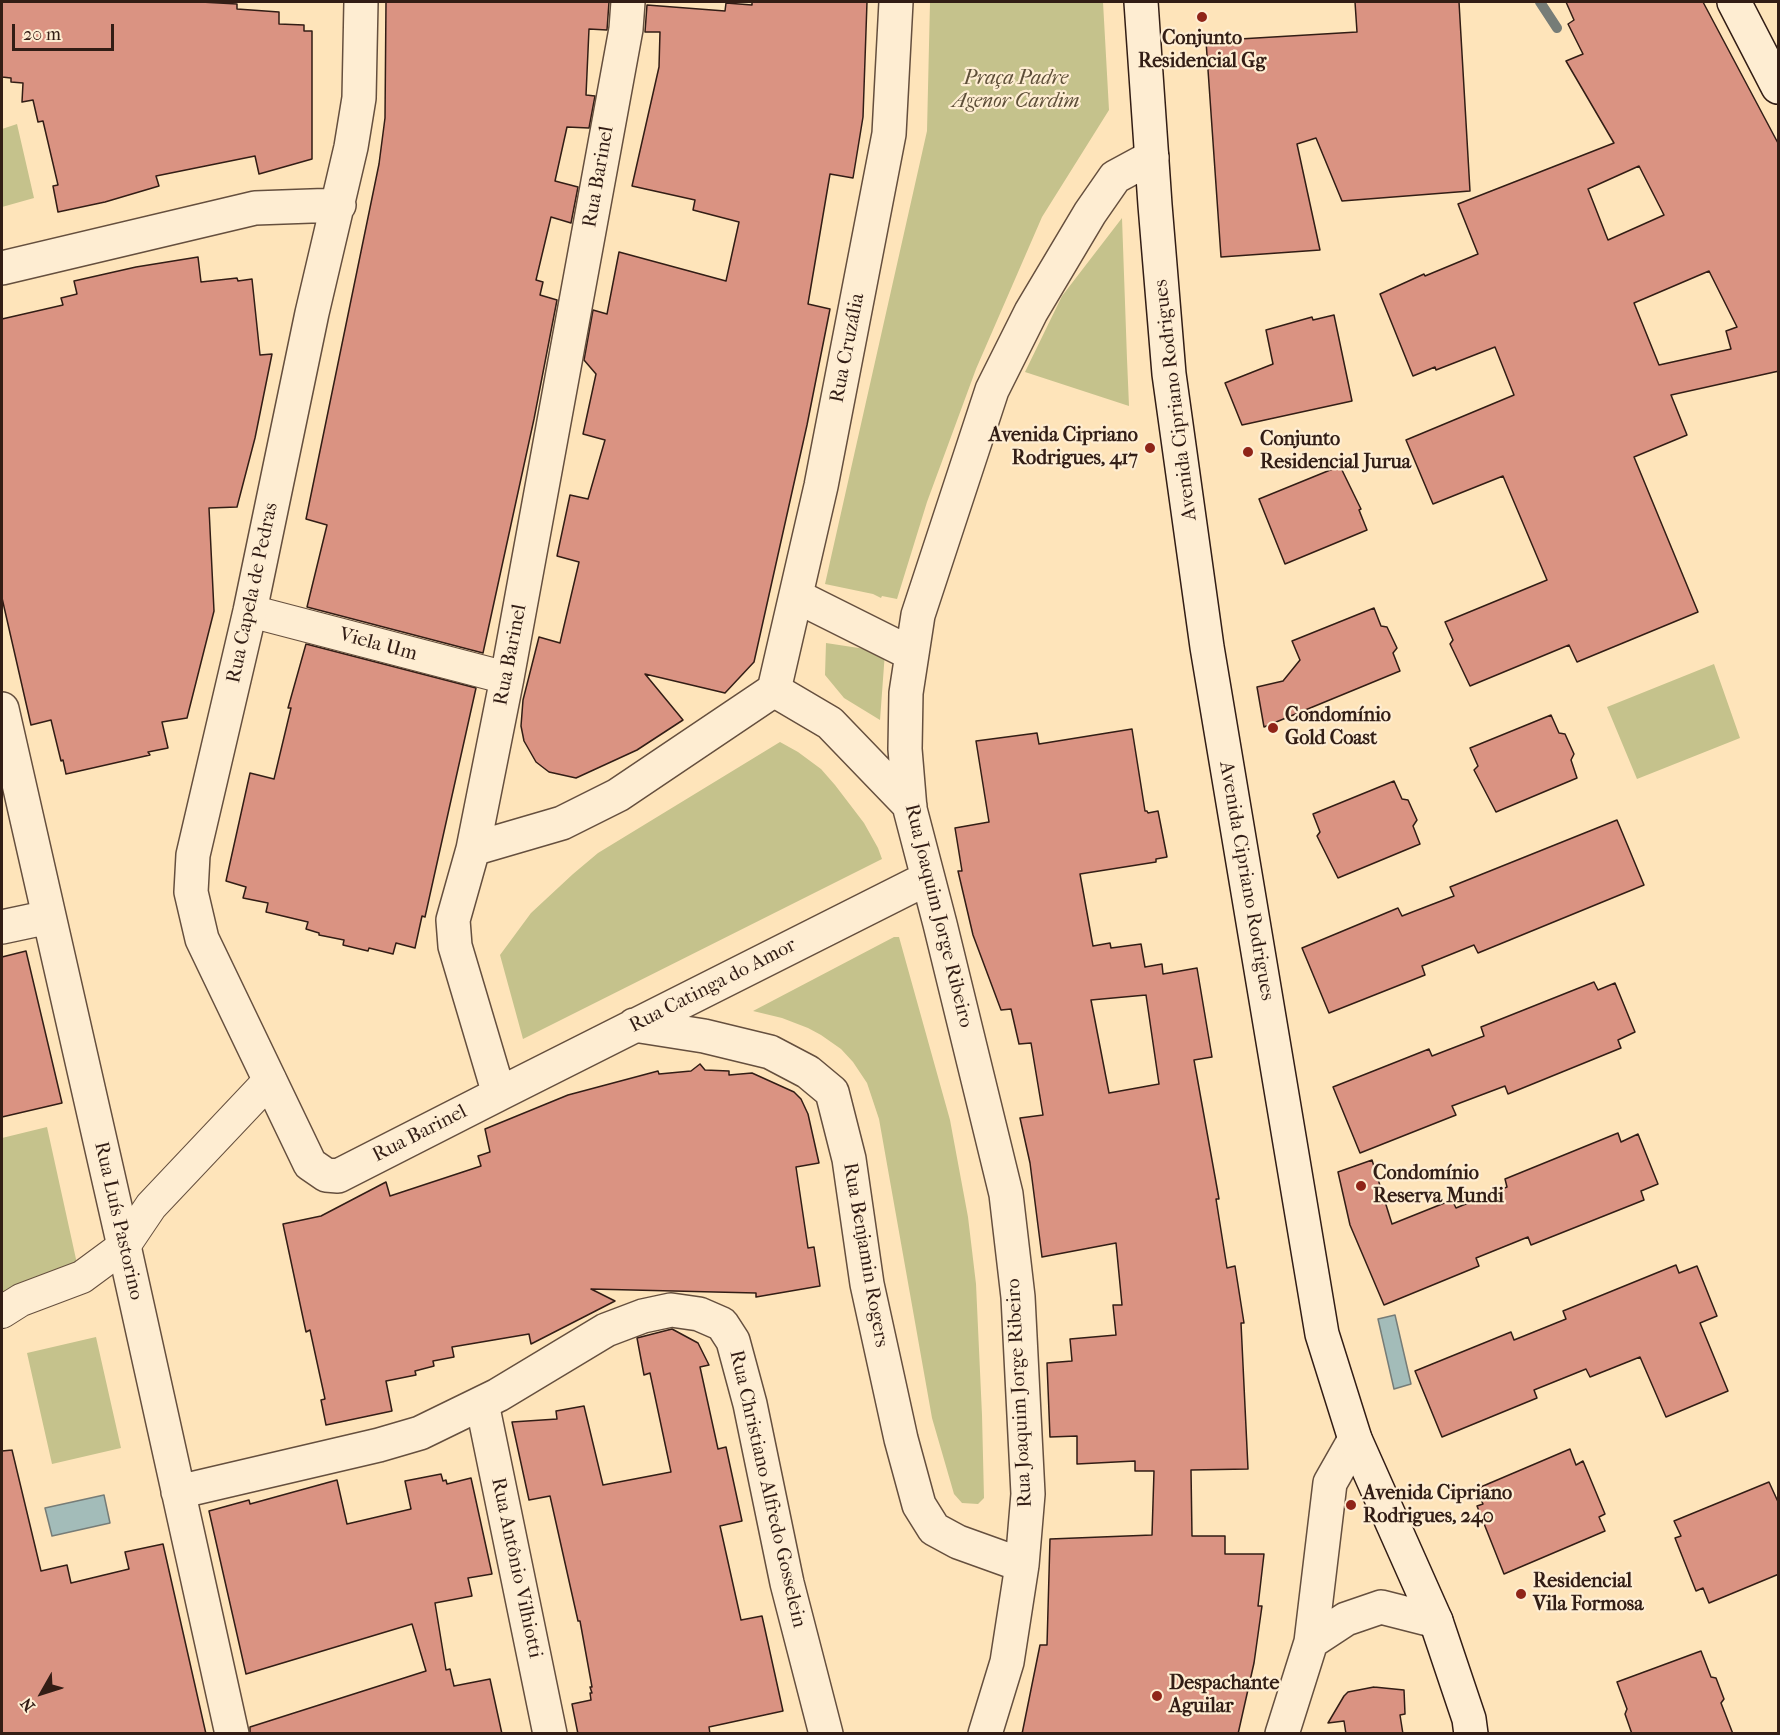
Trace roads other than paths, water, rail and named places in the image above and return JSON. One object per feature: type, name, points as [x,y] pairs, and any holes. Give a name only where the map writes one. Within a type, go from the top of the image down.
[{"type":"street","name":"Rua Capela de Pedras","points":[[310,1164],[202,939],[192,892],[193,855],[250,611],[312,313],[339,205],[359,98],[361,2]]},
{"type":"street","name":"Rua Barinel","points":[[310,1164],[326,1175],[338,1176],[499,1094],[455,945],[453,920],[473,849],[507,678],[626,29],[628,2]]},
{"type":"street","name":"Rua Cruzália","points":[[774,690],[823,474],[889,134],[896,2]]},
{"type":"street","name":"Avenida Cipriano Rodrigues","points":[[1141,2],[1169,374],[1207,647],[1322,1334],[1355,1439],[1436,1621],[1460,1691],[1471,1734]]},
{"type":"street","points":[[1734,2],[1779,87]]},
{"type":"street","name":"Rua Joaquim Jorge Ribeiro","points":[[985,1734],[1007,1662],[1022,1565],[1028,1494],[1018,1297],[1006,1194],[910,806],[906,749],[906,693],[918,615],[992,390],[1031,312],[1090,213],[1115,177],[1152,157]]},
{"type":"street","points":[[2,268],[255,208],[339,205]]},
{"type":"street","points":[[796,596],[912,654]]},
{"type":"street","name":"Viela Um","points":[[250,611],[507,678]]},
{"type":"street","points":[[473,849],[562,823],[618,795],[774,690],[830,723],[910,806]]},
{"type":"street","name":"Rua Luís Pastorino","points":[[2,709],[232,1734]]},
{"type":"street","name":"Rua Catinga do Amor","points":[[499,1094],[928,878]]},
{"type":"street","points":[[2,927],[49,917]]},
{"type":"street","name":"Rua Benjamin Rogers","points":[[634,1025],[704,1036],[770,1052],[808,1072],[832,1092],[849,1159],[867,1284],[901,1439],[919,1505],[934,1529],[958,1542],[1022,1565]]},
{"type":"street","points":[[2,1312],[21,1300],[82,1277],[124,1246],[150,1206],[270,1080]]},
{"type":"street","name":"Rua Christiano Alfredo Gosselein","points":[[178,1492],[379,1445],[420,1433],[482,1403],[606,1330],[643,1316],[671,1310],[699,1314],[722,1324],[734,1341],[787,1583],[826,1734]]},
{"type":"street","name":"Rua Antônio Vilhiotti","points":[[482,1403],[550,1734]]},
{"type":"street","points":[[1282,1734],[1311,1642],[1329,1483],[1355,1439]]},
{"type":"street","points":[[1311,1642],[1346,1619],[1381,1607],[1436,1621]]},
{"type":"water","points":[[1395,1315],[1411,1384],[1394,1389],[1378,1319]]},
{"type":"water","points":[[104,1495],[110,1523],[52,1536],[45,1508]]},
{"type":"waterway","points":[[1540,2],[1557,28]]},
{"type":"place","name":"Conjunto Residencial Gg","points":[[1202,17]]},
{"type":"place","name":"Avenida Cipriano Rodrigues, 417","points":[[1150,448]]},
{"type":"place","name":"Conjunto Residencial Jurua","points":[[1248,452]]},
{"type":"place","name":"Condomínio Gold Coast","points":[[1273,728]]},
{"type":"place","name":"Condomínio Reserva Mundi","points":[[1361,1186]]},
{"type":"place","name":"Avenida Cipriano Rodrigues, 240","points":[[1351,1505]]},
{"type":"place","name":"Residencial Vila Formosa","points":[[1521,1594]]},
{"type":"place","name":"Despachante Aguilar","points":[[1157,1696]]},
{"type":"park label","name":"Praça Padre Agenor Cardim","points":[[1016,90]]}]
